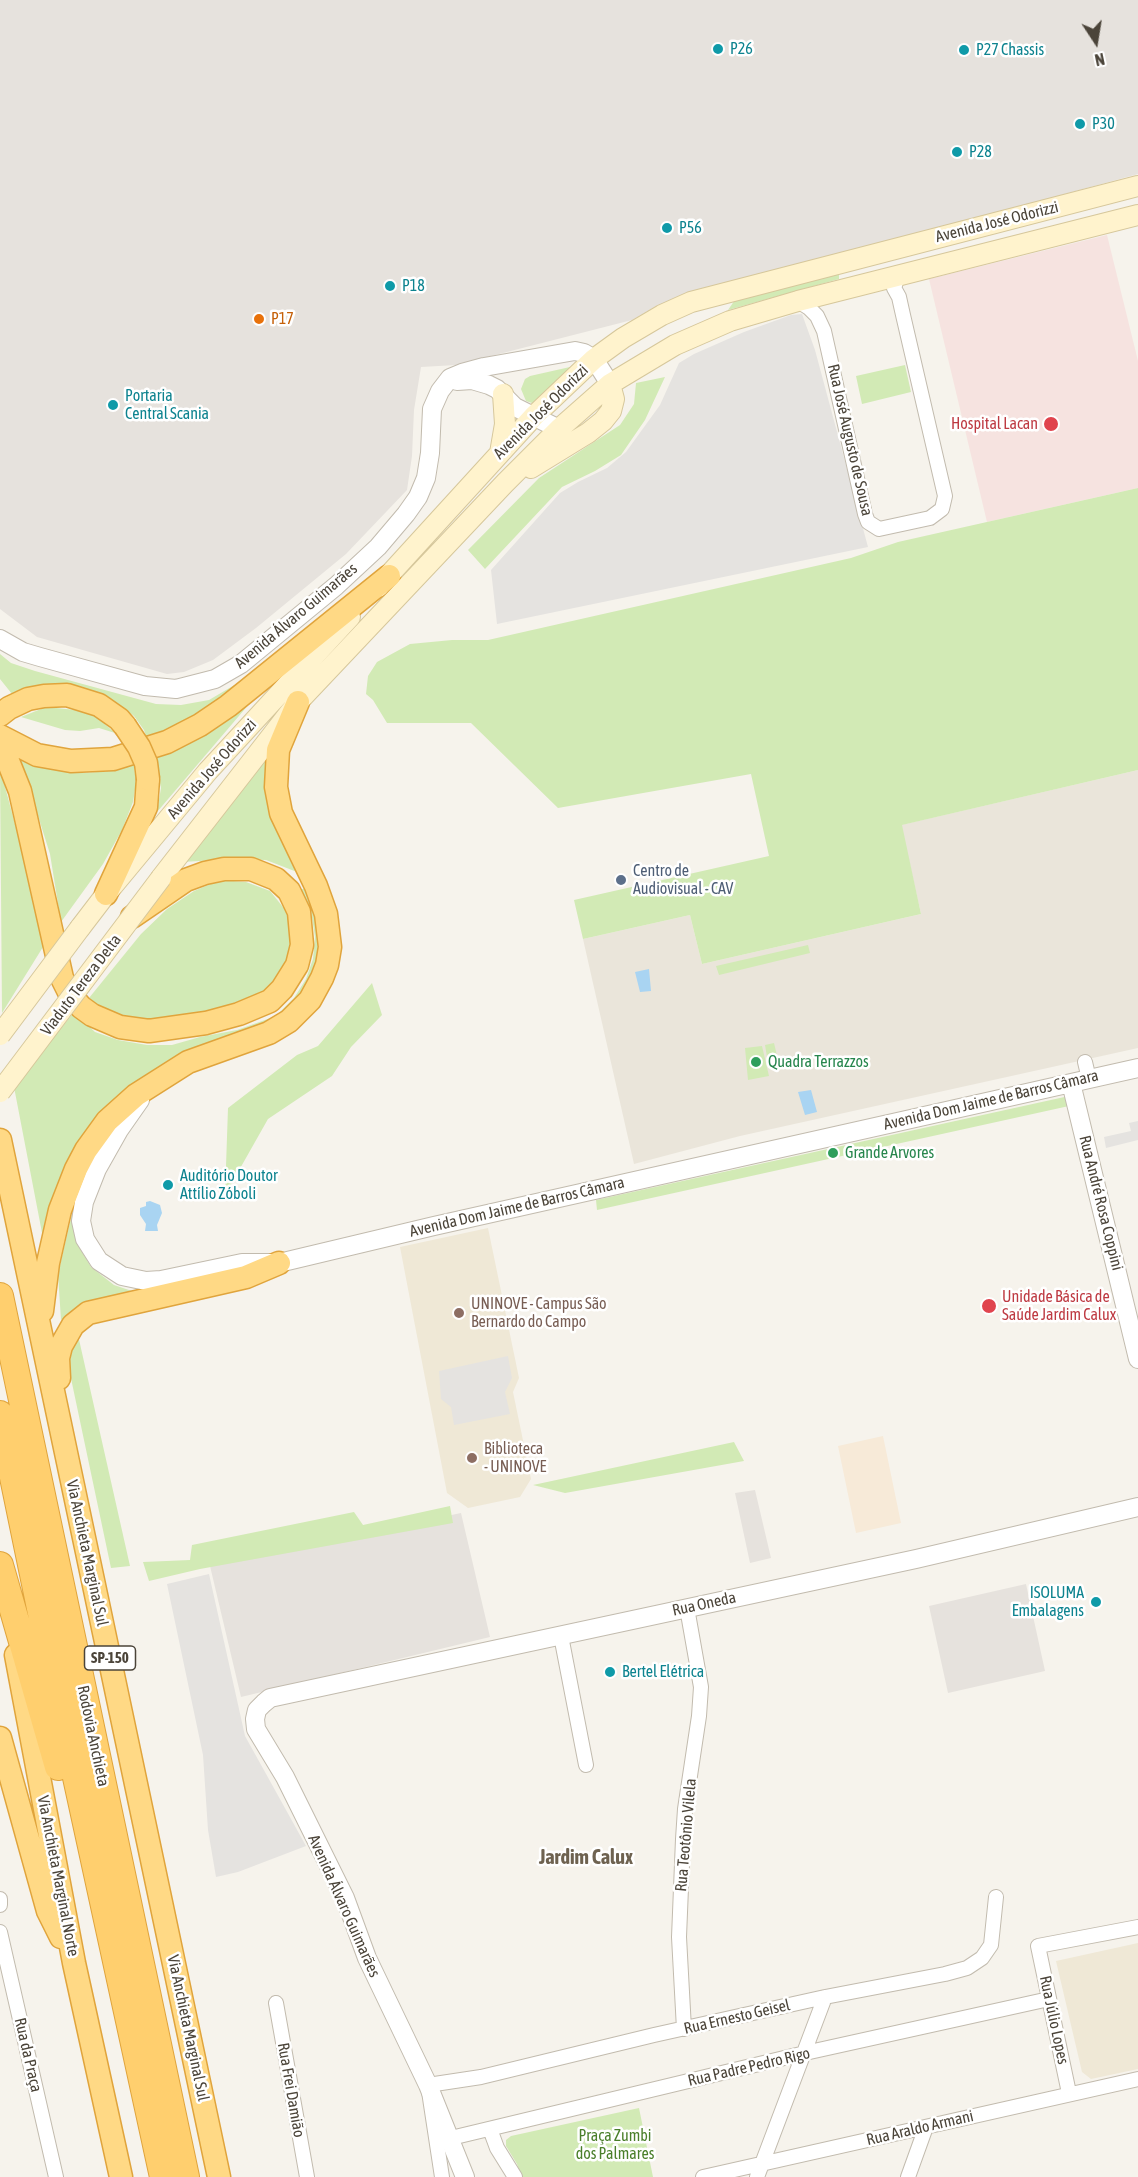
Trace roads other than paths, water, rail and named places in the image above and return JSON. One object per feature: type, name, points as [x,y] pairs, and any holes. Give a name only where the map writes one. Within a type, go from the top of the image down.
[{"type":"highway","points":[[0,736],[37,755],[71,761],[114,759],[168,742],[200,725],[228,706],[388,576]]},
{"type":"highway","points":[[9,709],[44,696],[77,697],[99,705],[125,726],[140,747],[146,763],[148,779],[146,807],[106,894]]},
{"type":"highway","points":[[40,1330],[52,1243],[60,1210],[86,1150],[107,1122],[117,1111],[154,1082],[205,1054],[269,1033],[289,1021],[310,1000],[325,972],[330,947],[326,914],[313,879],[281,813],[276,787],[278,750],[298,702]]},
{"type":"highway","points":[[0,741],[20,791],[62,978],[70,994],[81,1006],[103,1021],[139,1031],[182,1027],[220,1020],[261,1006],[276,995],[288,981],[300,956],[302,924],[289,891],[276,879],[251,869],[224,869],[186,880],[132,918]]},
{"type":"highway","points":[[266,874],[282,874],[297,880],[313,879]]},
{"type":"highway","name":"Via Anchieta Marginal Sul","points":[[0,1140],[219,2177]]},
{"type":"highway","points":[[63,1436],[59,1351],[70,1329],[79,1318],[88,1312],[105,1307],[246,1277],[279,1263]]},
{"type":"highway","name":"Rodovia Anchieta","points":[[0,1296],[186,2177]]},
{"type":"highway","name":"Rodovia Anchieta","points":[[0,1414],[55,1681],[163,2177]]},
{"type":"highway","points":[[0,1565],[80,1846],[108,1972],[137,2057]]},
{"type":"highway","name":"Via Anchieta Marginal Norte","points":[[0,1574],[74,1963],[121,2177]]},
{"type":"highway","points":[[0,1738],[48,1911],[74,1963]]},
{"type":"main road","name":"Avenida José Odorizzi","points":[[106,894],[242,733],[534,416],[594,359],[652,321],[691,302],[1138,186]]},
{"type":"main road","name":"Avenida José Odorizzi","points":[[161,878],[298,702],[505,483],[610,384],[682,342],[730,321],[798,301],[1138,215]]},
{"type":"main road","points":[[505,483],[574,442],[603,421],[611,411],[614,399],[610,384]]},
{"type":"main road","points":[[500,453],[505,424],[502,394]]},
{"type":"main road","name":"Viaduto Tereza Delta","points":[[0,1092],[161,878]]},
{"type":"main road","points":[[0,1035],[106,894]]},
{"type":"street","name":"Rua José Augusto de Sousa","points":[[798,301],[817,316],[824,331],[868,522],[879,529],[930,518],[942,509],[945,496],[899,297],[894,288],[898,276]]},
{"type":"street","points":[[446,382],[456,375],[475,369],[574,351],[584,353],[594,359],[610,384]]},
{"type":"street","points":[[502,394],[509,375],[520,364],[529,360]]},
{"type":"street","points":[[446,382],[479,381],[497,389],[515,407],[560,429]]},
{"type":"street","name":"Avenida Álvaro Guimarães","points":[[0,639],[40,657],[145,686],[164,689],[203,684],[227,673],[263,647],[336,586],[378,547],[406,514],[418,497],[426,478],[430,453],[432,409],[446,382]]},
{"type":"street","name":"Avenida Dom Jaime de Barros Câmara","points":[[154,1082],[119,1130],[87,1190],[81,1221],[89,1248],[106,1267],[122,1276],[138,1280],[162,1280],[242,1263],[279,1263],[1082,1075],[1138,1068]]},
{"type":"street","name":"Rua André Rosa Coppini","points":[[1082,1075],[1138,1359]]},
{"type":"street","name":"Rua Oneda","points":[[270,1698],[916,1558],[1138,1507]]},
{"type":"street","name":"Rua Teotônio Vilela","points":[[684,2029],[679,1937],[683,1839],[701,1687],[687,1608]]},
{"type":"street","points":[[561,1636],[586,1766]]},
{"type":"street","name":"Avenida Álvaro Guimarães","points":[[270,1698],[257,1710],[256,1729],[285,1777],[345,1898],[367,1958],[428,2085],[465,2177]]},
{"type":"street","name":"Rua Ernesto Geisel","points":[[428,2085],[481,2077],[825,1997],[967,1968],[982,1958],[992,1944],[996,1897]]},
{"type":"street","points":[[0,1899],[0,1905]]},
{"type":"street","name":"Rua Júlio Lopes","points":[[1069,2093],[1038,1946],[1138,1927]]},
{"type":"street","name":"Rua da Praça","points":[[0,1932],[56,2177]]},
{"type":"street","points":[[756,2177],[825,1997]]},
{"type":"street","name":"Rua Padre Pedro Rigo","points":[[451,2139],[805,2053],[1049,1999]]},
{"type":"street","name":"Rua Frei Damião","points":[[276,2003],[307,2177]]},
{"type":"street","name":"Rua Araldo Armani","points":[[703,2177],[1138,2079]]},
{"type":"street","name":"Avenida Álvaro Guimarães","points":[[428,2085],[442,2177]]},
{"type":"street","points":[[908,2177],[926,2127]]},
{"type":"street","points":[[490,2129],[496,2148],[515,2177]]},
{"type":"water","points":[[649,969],[651,991],[640,992],[635,972]]},
{"type":"water","points":[[811,1090],[817,1112],[805,1115],[798,1092]]},
{"type":"water","points":[[150,1201],[160,1205],[162,1213],[157,1225],[158,1231],[145,1231],[146,1224],[140,1215],[140,1208],[146,1206],[146,1202]]},
{"type":"place","name":"P26","points":[[718,49]]},
{"type":"place","name":"P27 Chassis","points":[[964,50]]},
{"type":"place","name":"P30","points":[[1080,124]]},
{"type":"place","name":"P28","points":[[957,152]]},
{"type":"place","name":"P56","points":[[667,228]]},
{"type":"place","name":"P18","points":[[390,286]]},
{"type":"place","name":"P17","points":[[259,319]]},
{"type":"place","name":"Portaria Central Scania","points":[[113,405]]},
{"type":"place","name":"Hospital Lacan","points":[[1051,424]]},
{"type":"place","name":"Centro de Audiovisual - CAV","points":[[621,880]]},
{"type":"place","name":"Quadra Terrazzos","points":[[756,1062]]},
{"type":"place","name":"Grande Arvores","points":[[833,1153]]},
{"type":"place","name":"Auditório Doutor Attílio Zóboli","points":[[168,1185]]},
{"type":"place","name":"Unidade Básica de Saúde Jardim Calux","points":[[989,1306]]},
{"type":"place","name":"UNINOVE - Campus São Bernardo do Campo","points":[[459,1313]]},
{"type":"place","name":"Biblioteca - UNINOVE","points":[[472,1458]]},
{"type":"place","name":"ISOLUMA Embalagens","points":[[1096,1602]]},
{"type":"place","name":"Bertel Elétrica","points":[[610,1672]]},
{"type":"district","name":"Jardim Calux","points":[[586,1858]]},
{"type":"park label","name":"Praça Zumbi dos Palmares","points":[[615,2145]]}]
